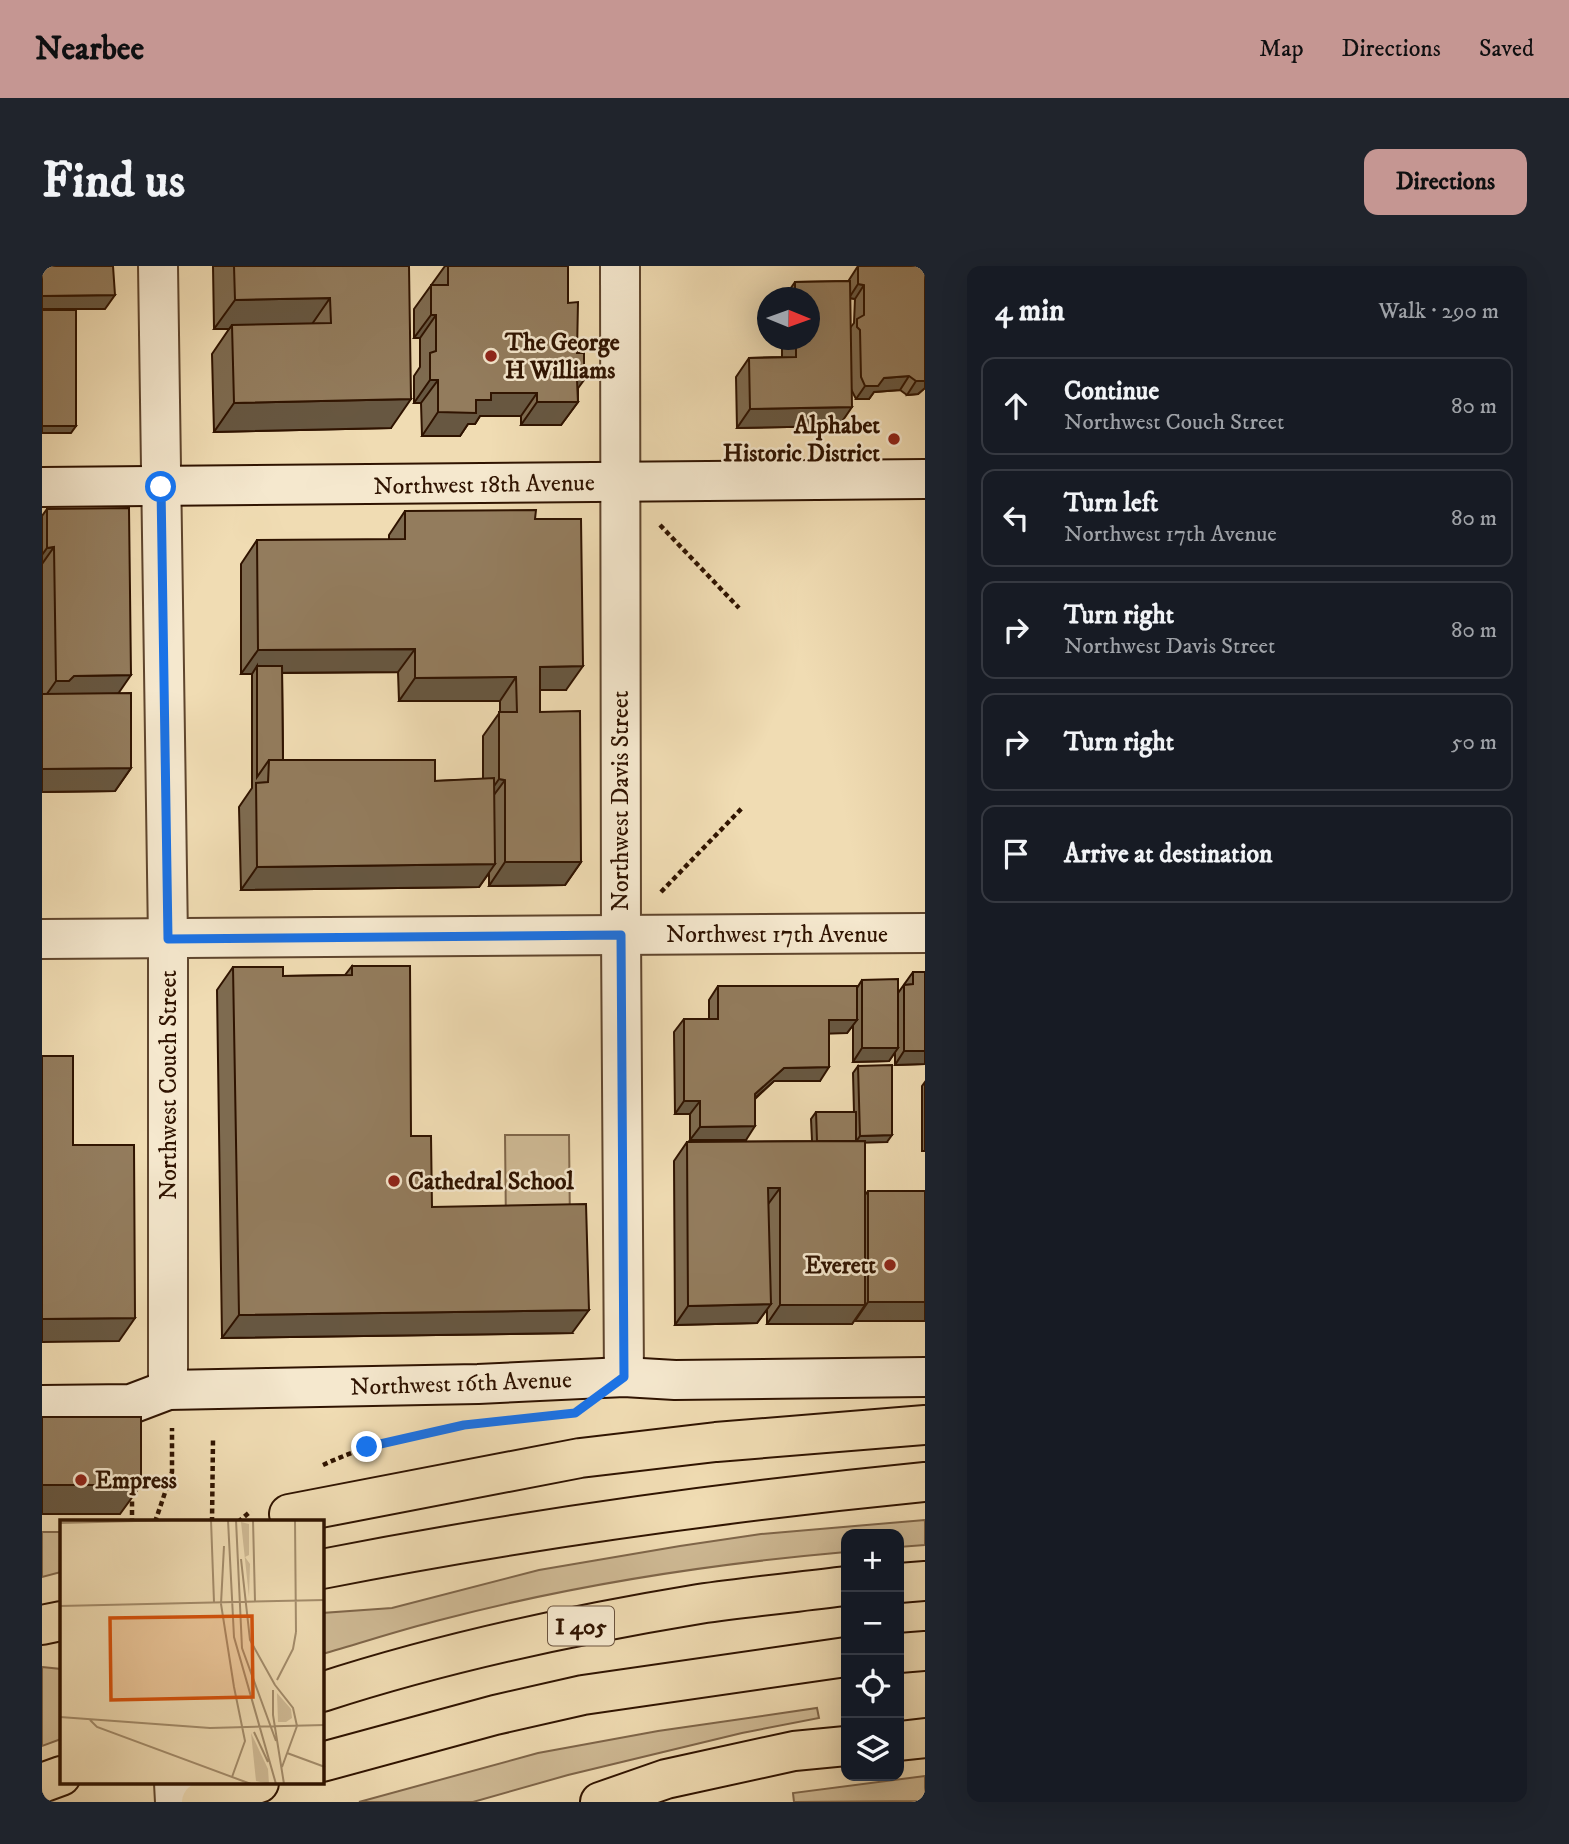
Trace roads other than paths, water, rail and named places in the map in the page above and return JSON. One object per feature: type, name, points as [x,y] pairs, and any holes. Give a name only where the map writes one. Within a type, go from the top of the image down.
[{"type":"main road","points":[[273,1510],[580,1458],[716,1442],[925,1425]]},
{"type":"main road","points":[[324,1569],[490,1539],[762,1498],[925,1482]]},
{"type":"main road","points":[[904,1583],[925,1581]]},
{"type":"main road","name":"I 405","points":[[324,1691],[387,1671],[538,1634],[700,1604],[841,1587]]},
{"type":"main road","points":[[42,1625],[60,1621]]},
{"type":"main road","points":[[904,1653],[925,1651]]},
{"type":"main road","points":[[324,1761],[495,1715],[583,1695],[841,1658]]},
{"type":"main road","points":[[904,1740],[925,1738]]},
{"type":"main road","points":[[600,1802],[666,1779],[794,1751],[841,1746]]},
{"type":"main road","points":[[42,1783],[60,1776]]},
{"type":"main road","points":[[201,1802],[256,1784]]},
{"type":"street","name":"Northwest Couch Street","points":[[158,266],[168,939],[168,1390]]},
{"type":"street","name":"Northwest Davis Street","points":[[620,266],[624,1377]]},
{"type":"street","name":"Northwest 18th Avenue","points":[[42,487],[925,479]]},
{"type":"street","name":"Northwest 17th Avenue","points":[[42,939],[925,933]]},
{"type":"street","name":"Northwest 16th Avenue","points":[[42,1405],[131,1404],[168,1390],[478,1384],[624,1377],[675,1380],[925,1377]]},
{"type":"street","points":[[174,1784],[175,1802]]},
{"type":"place","name":"The George H Williams","points":[[491,356]]},
{"type":"place","name":"Alphabet Historic District","points":[[894,439]]},
{"type":"place","name":"Cathedral School","points":[[394,1181]]},
{"type":"place","name":"Everett","points":[[890,1265]]},
{"type":"place","name":"Empress","points":[[81,1480]]}]
